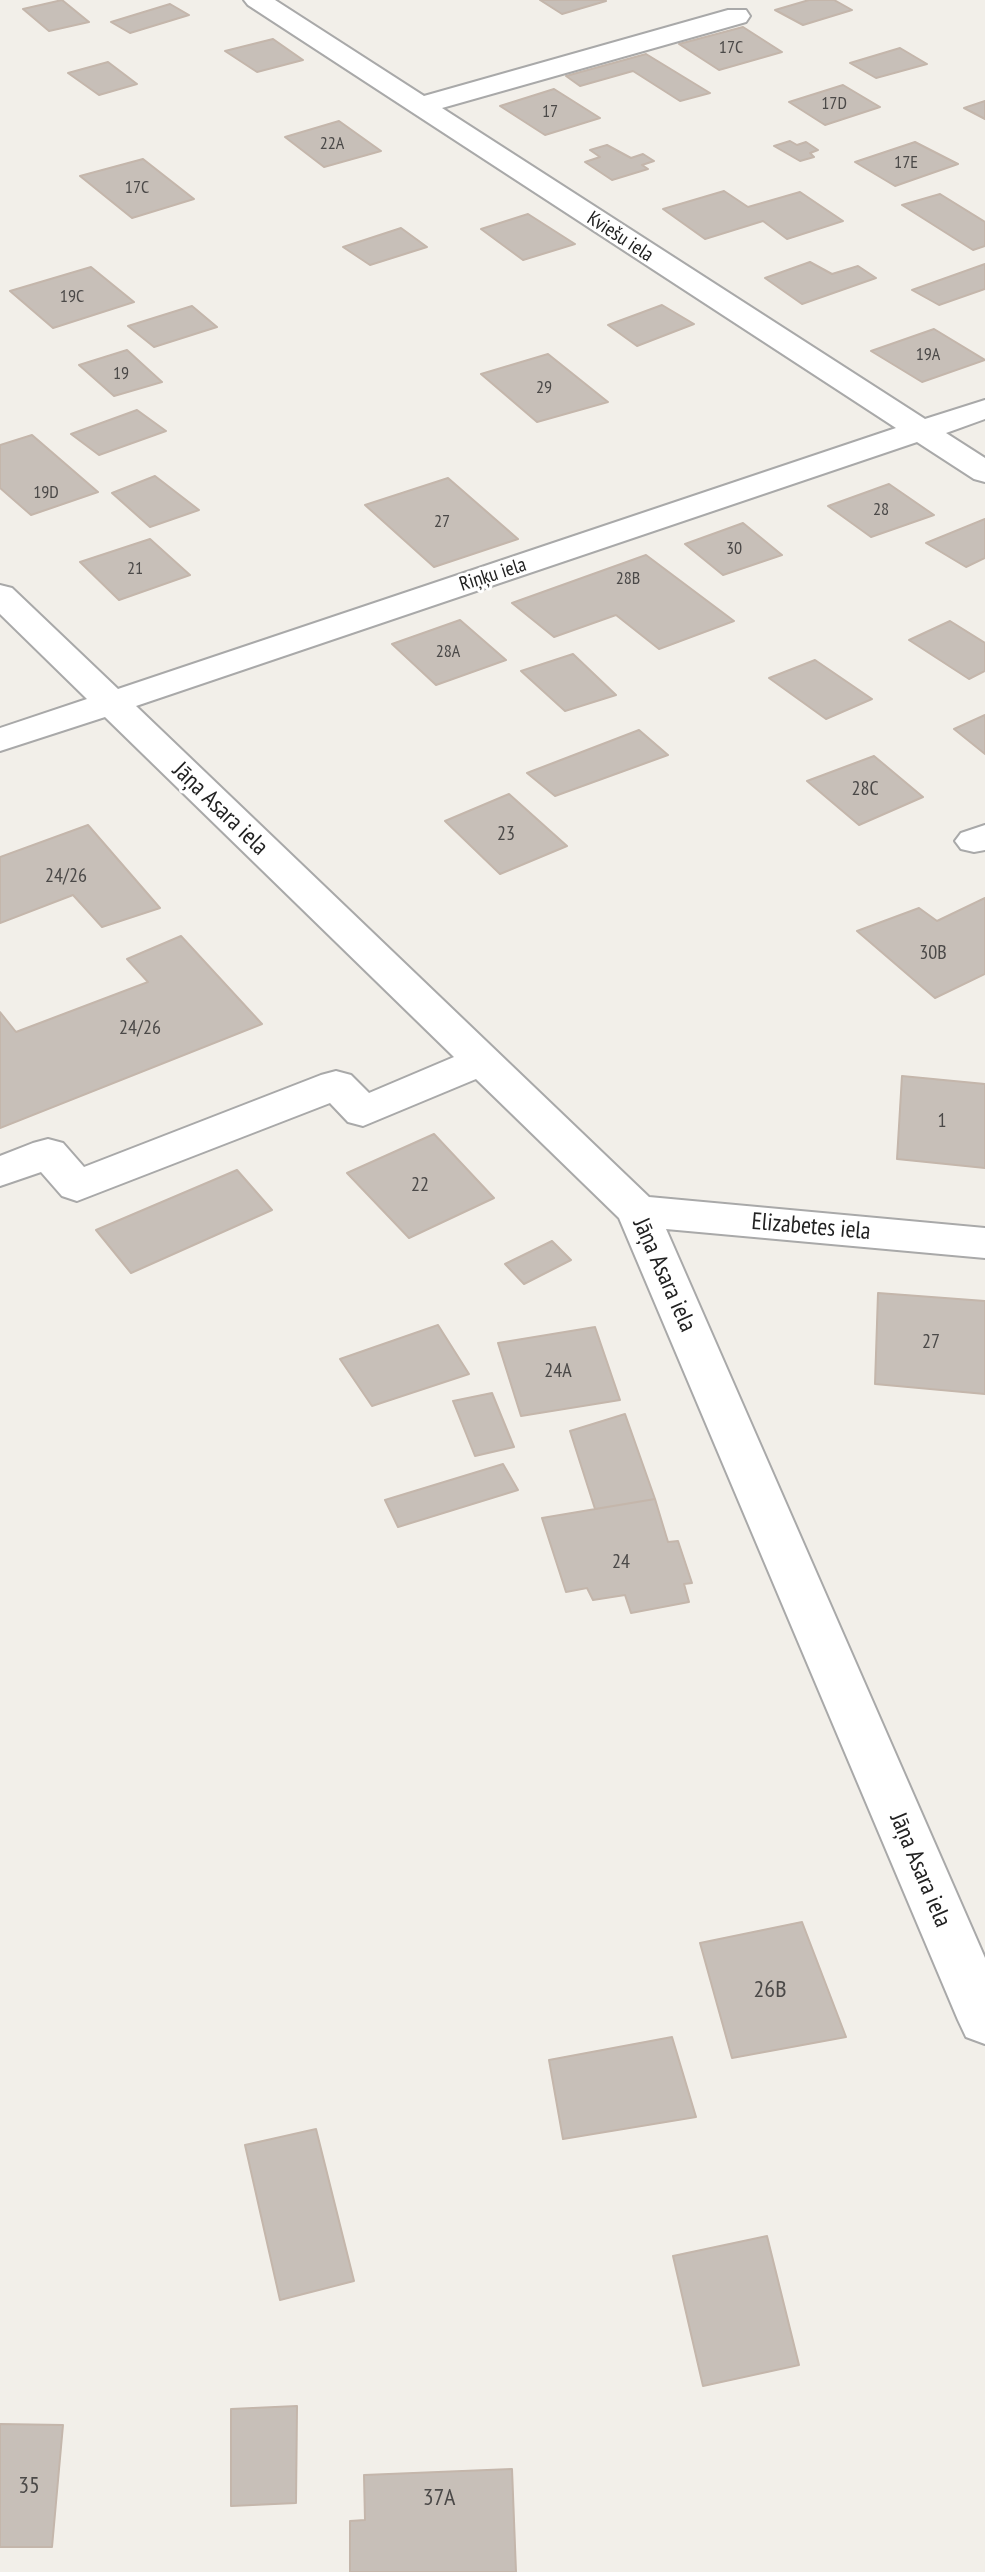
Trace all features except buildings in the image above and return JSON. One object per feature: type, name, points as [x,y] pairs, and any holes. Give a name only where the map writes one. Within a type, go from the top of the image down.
[{"type":"street","name":"Kviešu iela","points":[[257,0],[985,472]]},
{"type":"street","points":[[420,106],[737,16]]},
{"type":"street","name":"Riņķu iela","points":[[0,740],[985,409]]},
{"type":"street","name":"Jāņa Asara iela","points":[[0,595],[637,1211],[985,2020]]},
{"type":"street","points":[[0,1172],[48,1153],[77,1186],[336,1085],[363,1112],[482,1061]]},
{"type":"street","name":"Elizabetes iela","points":[[637,1211],[985,1243]]}]
